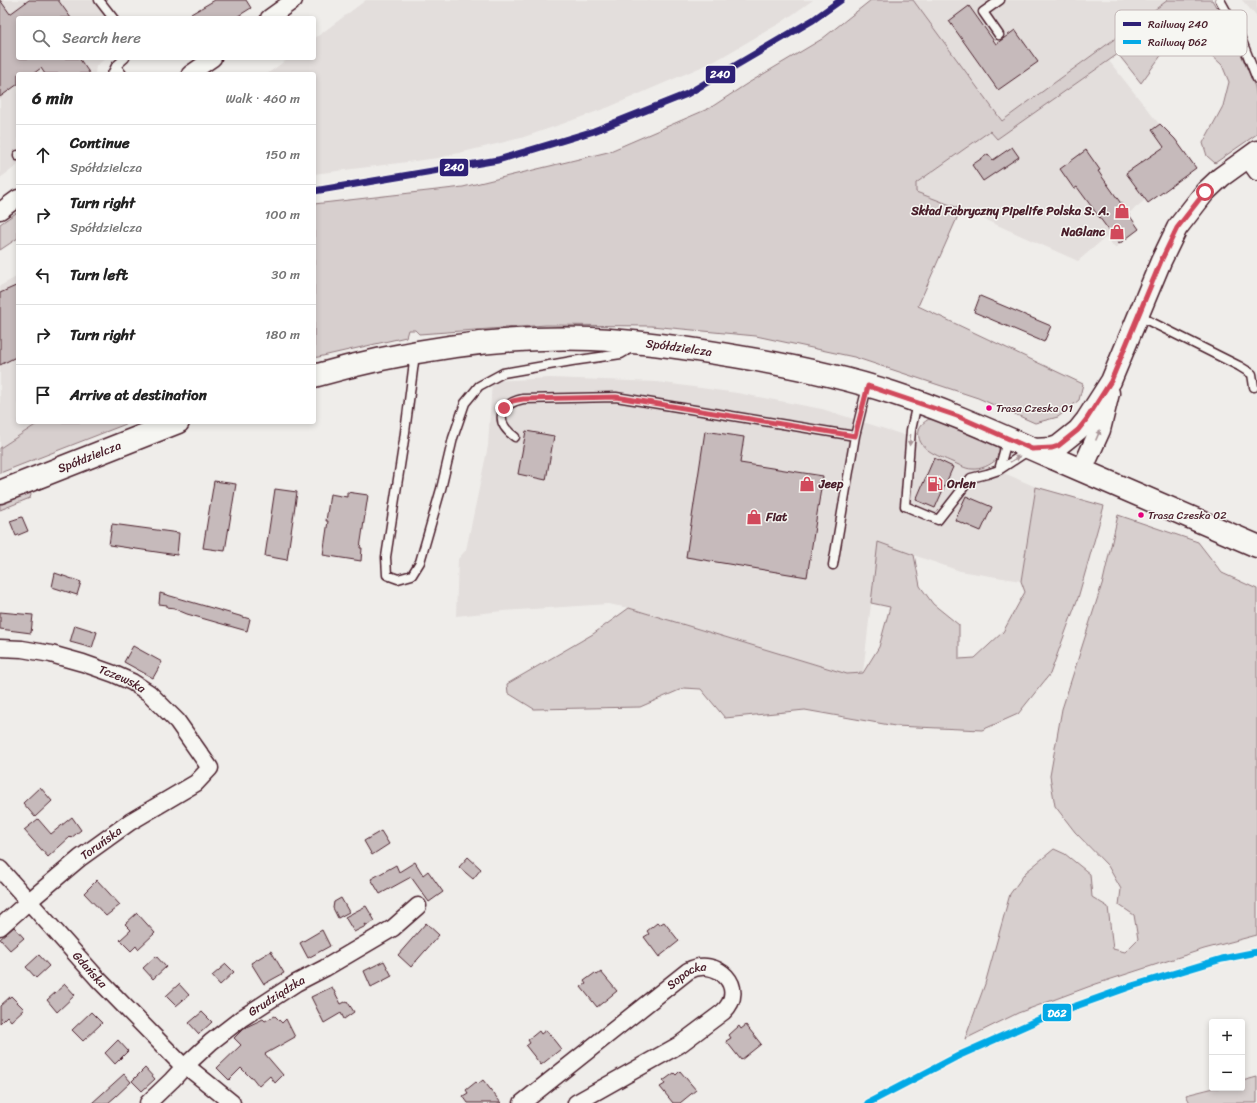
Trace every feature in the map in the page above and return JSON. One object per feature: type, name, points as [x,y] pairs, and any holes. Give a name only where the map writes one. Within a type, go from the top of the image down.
[{"type":"main road","name":"Spółdzielcza","points":[[316,375],[414,347],[537,339],[592,339],[640,342],[688,348],[775,363],[806,369],[868,386],[957,416],[1082,470]]},
{"type":"main road","name":"Spółdzielcza","points":[[0,492],[173,424]]},
{"type":"main road","points":[[1082,470],[1257,546]]},
{"type":"street","points":[[272,16],[294,0]]},
{"type":"street","name":"Spółdzielcza","points":[[1032,449],[1052,448],[1058,446],[1078,430],[1086,420],[1111,381],[1161,261],[1177,228],[1205,192],[1221,177],[1254,160]]},
{"type":"street","points":[[0,211],[16,199]]},
{"type":"street","name":"Spółdzielcza","points":[[1082,470],[1100,430],[1111,381]]},
{"type":"street","name":"Spółdzielcza","points":[[1082,470],[1077,463],[1075,453],[1086,420]]},
{"type":"street","name":"Tczewska","points":[[0,648],[22,649],[51,654],[101,670],[132,682],[149,693],[177,721],[210,768]]},
{"type":"street","name":"Toruńska","points":[[0,927],[80,858],[130,822],[196,783],[210,768]]},
{"type":"street","name":"Gdańska","points":[[0,869],[98,979],[184,1066],[232,1103]]},
{"type":"street","name":"Grudziądzka","points":[[148,1103],[184,1066],[211,1042],[242,1018],[296,983],[331,965],[393,928],[418,906]]},
{"type":"street","name":"Sopocka","points":[[522,1103],[688,971],[695,967],[703,966],[720,971],[728,978],[731,985],[732,994],[728,1007],[723,1012],[679,1045],[576,1103]]},
{"type":"lane","points":[[99,0],[111,16]]},
{"type":"lane","points":[[999,35],[983,12],[1000,0]]},
{"type":"lane","points":[[1220,0],[1226,10]]},
{"type":"lane","points":[[1247,54],[1257,79]]},
{"type":"lane","points":[[113,72],[116,66],[123,60]]},
{"type":"lane","points":[[116,66],[120,72]]},
{"type":"lane","points":[[1138,316],[1239,366],[1254,375],[1254,387]]},
{"type":"lane","points":[[414,347],[404,440],[386,557],[387,574],[398,579],[412,575],[420,562],[441,489],[453,438],[465,403],[479,386],[503,373],[621,354],[640,342]]},
{"type":"lane","points":[[833,565],[855,436],[868,386]]},
{"type":"lane","points":[[515,437],[503,426],[502,418],[504,408],[512,401],[523,399],[616,397],[855,436]]},
{"type":"lane","points":[[918,402],[914,413],[911,430],[905,506],[938,520],[971,478],[998,470],[1032,449]]},
{"type":"lane","points":[[998,470],[1004,448],[1005,436]]},
{"type":"shaded area","points":[[0,0],[97,0],[109,16],[16,16],[16,60],[104,60],[96,66],[95,72],[16,72],[16,166],[0,178]]},
{"type":"shaded area","points":[[366,0],[813,0],[782,22],[715,61],[609,107],[562,124],[521,138],[438,158],[316,174],[316,72],[270,72],[286,60],[316,60],[316,38]]},
{"type":"shaded area","points":[[871,0],[913,0],[1002,121],[1115,39],[1115,56],[997,139],[990,131],[916,183],[916,192],[961,209],[918,306],[1083,384],[1079,400],[1058,417],[1035,423],[978,398],[854,357],[756,336],[651,326],[546,325],[419,334],[415,330],[408,330],[406,337],[316,358],[316,204],[463,187],[608,152],[710,108],[745,85],[822,39]]},
{"type":"shaded area","points":[[913,0],[1168,0],[1154,10],[1115,10],[1115,39],[1002,121]]},
{"type":"shaded area","points":[[1168,0],[1212,0],[1218,10],[1154,10]]},
{"type":"shaded area","points":[[1242,0],[1257,0],[1257,17]]},
{"type":"shaded area","points":[[1120,56],[1161,56],[1141,83]]},
{"type":"shaded area","points":[[1212,56],[1242,56],[1255,87],[1257,100],[1257,134],[1215,163],[1207,156],[1203,143],[1223,106],[1229,82],[1222,65]]},
{"type":"shaded area","points":[[1109,61],[1159,124],[1175,139],[1196,168],[1147,203],[1145,200],[1128,214],[1139,229],[1115,248],[1106,237],[1078,261],[961,209],[916,192],[916,183],[990,131],[997,139]]},
{"type":"shaded area","points":[[16,213],[16,239],[0,250],[0,224]]},
{"type":"shaded area","points":[[16,277],[16,424],[37,424],[0,448],[0,286]]},
{"type":"shaded area","points":[[550,378],[657,382],[737,393],[822,409],[929,443],[983,464],[1036,487],[1021,581],[960,571],[878,543],[863,673],[847,674],[629,608],[608,604],[503,611],[456,616],[458,559],[466,550],[488,446],[492,381]]},
{"type":"shaded area","points":[[929,419],[943,422],[997,445],[1000,452],[999,456],[995,461],[985,467],[969,469],[929,451],[921,442],[919,430],[924,422]]},
{"type":"shaded area","points":[[37,424],[126,424],[0,473],[0,448]]},
{"type":"shaded area","points":[[1036,487],[1104,506],[1078,598],[1050,674],[1018,714],[982,730],[895,726],[805,710],[725,718],[701,689],[684,688],[640,707],[534,709],[508,693],[507,684],[593,634],[629,608],[847,674],[863,673],[879,647],[890,607],[871,603],[878,542],[914,555],[920,586],[933,604],[959,625],[959,659],[975,658],[1003,632],[1025,592],[1021,581]]},
{"type":"shaded area","points":[[30,491],[30,498],[0,510],[0,503]]},
{"type":"shaded area","points":[[1118,515],[1198,542],[1222,573],[1257,589],[1257,935],[1204,949],[1096,984],[1018,1013],[965,1039],[985,984],[1010,894],[1026,872],[1054,849],[1065,854],[1090,874],[1092,897],[1108,907],[1113,949],[1125,952],[1138,939],[1134,915],[1119,905],[1121,889],[1108,866],[1075,832],[1055,806],[1050,776],[1062,709],[1103,581]]},
{"type":"shaded area","points":[[1257,1077],[1257,1103],[1190,1103],[1186,1095],[1209,1089],[1209,1091],[1245,1091],[1245,1080]]},
{"type":"building","points":[[0,0],[10,14],[29,0],[58,0],[70,16],[16,16],[16,60],[80,60],[89,72],[44,72],[41,68],[36,72],[16,72],[16,85],[0,97]]},
{"type":"building","points":[[215,0],[246,0],[251,8],[238,16],[187,16]]},
{"type":"building","points":[[969,6],[996,44],[1015,30],[1038,62],[998,90],[949,21]]},
{"type":"building","points":[[1160,124],[1175,139],[1196,168],[1148,203],[1126,173],[1164,147],[1152,130]]},
{"type":"building","points":[[1012,147],[1019,157],[983,181],[972,165],[988,154],[993,160]]},
{"type":"building","points":[[1086,150],[1100,170],[1098,171],[1139,229],[1119,244],[1077,187],[1074,189],[1060,169]]},
{"type":"building","points":[[16,286],[16,357],[0,365],[0,293]]},
{"type":"building","points":[[980,296],[1051,326],[1044,342],[974,312]]},
{"type":"building","points":[[526,431],[554,436],[546,480],[518,474]]},
{"type":"building","name":"Fiat","points":[[705,431],[744,437],[740,463],[823,476],[807,577],[686,557]]},
{"type":"building","points":[[934,458],[953,467],[935,508],[916,500]]},
{"type":"building","points":[[214,481],[236,484],[225,551],[203,548]]},
{"type":"building","points":[[275,489],[297,492],[287,560],[265,556]]},
{"type":"building","points":[[347,492],[368,495],[360,548],[362,548],[361,561],[323,555],[330,494],[347,497]]},
{"type":"building","points":[[966,496],[992,507],[981,531],[955,520]]},
{"type":"building","points":[[22,517],[28,531],[16,536],[10,521]]},
{"type":"building","points":[[112,524],[179,533],[177,555],[109,545]]},
{"type":"building","points":[[55,573],[81,582],[77,595],[52,587]]},
{"type":"building","points":[[160,593],[250,619],[247,631],[187,614],[175,608],[167,607],[167,605],[159,604]]},
{"type":"building","points":[[0,612],[33,615],[31,633],[0,629]]},
{"type":"building","points":[[75,625],[97,632],[92,648],[70,642]]},
{"type":"building","points":[[133,646],[162,662],[153,678],[124,662]]},
{"type":"building","points":[[40,787],[52,801],[35,817],[23,803]]},
{"type":"building","points":[[72,817],[81,830],[71,838],[70,837],[48,857],[24,830],[38,819],[51,834]]},
{"type":"building","points":[[381,831],[389,844],[372,855],[364,841]]},
{"type":"building","points":[[468,857],[481,869],[473,879],[459,867]]},
{"type":"building","points":[[415,862],[423,875],[428,871],[443,892],[429,902],[411,877],[380,894],[371,879],[396,865],[399,872]]},
{"type":"building","points":[[97,880],[120,905],[106,916],[84,893]]},
{"type":"building","points":[[341,898],[349,912],[338,918],[333,908],[334,902]]},
{"type":"building","points":[[366,906],[375,921],[367,925],[365,924],[366,926],[354,932],[345,917]]},
{"type":"building","points":[[137,913],[155,933],[138,949],[136,946],[131,951],[120,940],[131,930],[125,924]]},
{"type":"building","points":[[664,922],[679,941],[659,957],[644,937],[649,934],[647,931],[657,923],[659,925]]},
{"type":"building","points":[[426,923],[439,935],[411,967],[398,955]]},
{"type":"building","points":[[14,927],[24,938],[10,950],[0,939]]},
{"type":"building","points":[[322,930],[330,946],[308,958],[300,943]]},
{"type":"building","points":[[271,951],[284,973],[264,984],[251,963]]},
{"type":"building","points":[[39,955],[49,966],[36,978],[26,967]]},
{"type":"building","points":[[156,956],[166,967],[153,979],[143,968]]},
{"type":"building","points":[[384,961],[392,976],[371,987],[364,971]]},
{"type":"building","points":[[226,964],[234,972],[220,985],[212,976]]},
{"type":"building","points":[[601,972],[617,991],[597,1007],[581,987],[586,984],[584,981],[595,973],[597,975]]},
{"type":"building","points":[[65,984],[75,995],[57,1012],[47,1000]]},
{"type":"building","points":[[179,984],[189,995],[176,1006],[166,996]]},
{"type":"building","points":[[332,987],[341,1004],[347,1001],[354,1012],[344,1019],[341,1013],[324,1023],[311,997]]},
{"type":"building","points":[[11,996],[24,1009],[11,1021],[7,1016],[0,1023],[0,1006]]},
{"type":"building","points":[[91,1012],[102,1023],[83,1041],[72,1030]]},
{"type":"building","points":[[202,1012],[212,1022],[199,1034],[189,1023]]},
{"type":"building","points":[[275,1016],[282,1023],[286,1019],[295,1037],[265,1054],[283,1075],[275,1083],[270,1076],[259,1086],[251,1076],[250,1077],[241,1068],[229,1080],[217,1068],[241,1045],[234,1038],[244,1028],[263,1019],[265,1021]]},
{"type":"building","points":[[746,1025],[761,1044],[741,1060],[726,1041],[731,1038],[729,1035],[739,1026],[741,1029]]},
{"type":"building","points":[[546,1030],[561,1049],[541,1065],[526,1046],[530,1043],[528,1040],[539,1031],[541,1034]]},
{"type":"building","points":[[118,1040],[128,1051],[115,1064],[105,1053]]},
{"type":"building","points":[[145,1068],[155,1079],[142,1091],[132,1081]]},
{"type":"building","points":[[680,1071],[696,1090],[680,1103],[673,1103],[660,1087],[665,1084],[663,1081],[674,1073],[676,1075]]},
{"type":"building","points":[[124,1074],[131,1082],[115,1097],[108,1103],[92,1103]]},
{"type":"building","points":[[483,1080],[501,1103],[468,1103],[463,1096],[468,1093],[466,1090],[476,1082],[478,1084]]},
{"type":"rail line","name":"240","points":[[316,191],[498,160],[594,131],[687,94],[813,20],[841,0]]},
{"type":"rail line","name":"D62","points":[[868,1103],[960,1055],[1045,1017],[1132,986],[1222,959],[1257,952]]},
{"type":"place","name":"Skład Fabryczny Pipelife Polska S. A.","points":[[1122,211]]},
{"type":"place","name":"NaGlanc","points":[[1117,232]]},
{"type":"place","name":"Trasa Czeska 01","points":[[989,408]]},
{"type":"place","name":"Jeep","points":[[807,484]]},
{"type":"place","name":"Orlen","points":[[935,484]]},
{"type":"place","name":"Trasa Czeska 02","points":[[1141,515]]},
{"type":"place","name":"Fiat","points":[[754,517]]},
{"type":"route","points":[[504,408],[512,401],[523,399],[616,397],[855,436],[868,386],[957,416],[1032,449],[1052,448],[1067,440],[1078,430],[1111,381],[1161,261],[1177,228],[1205,192]]}]
